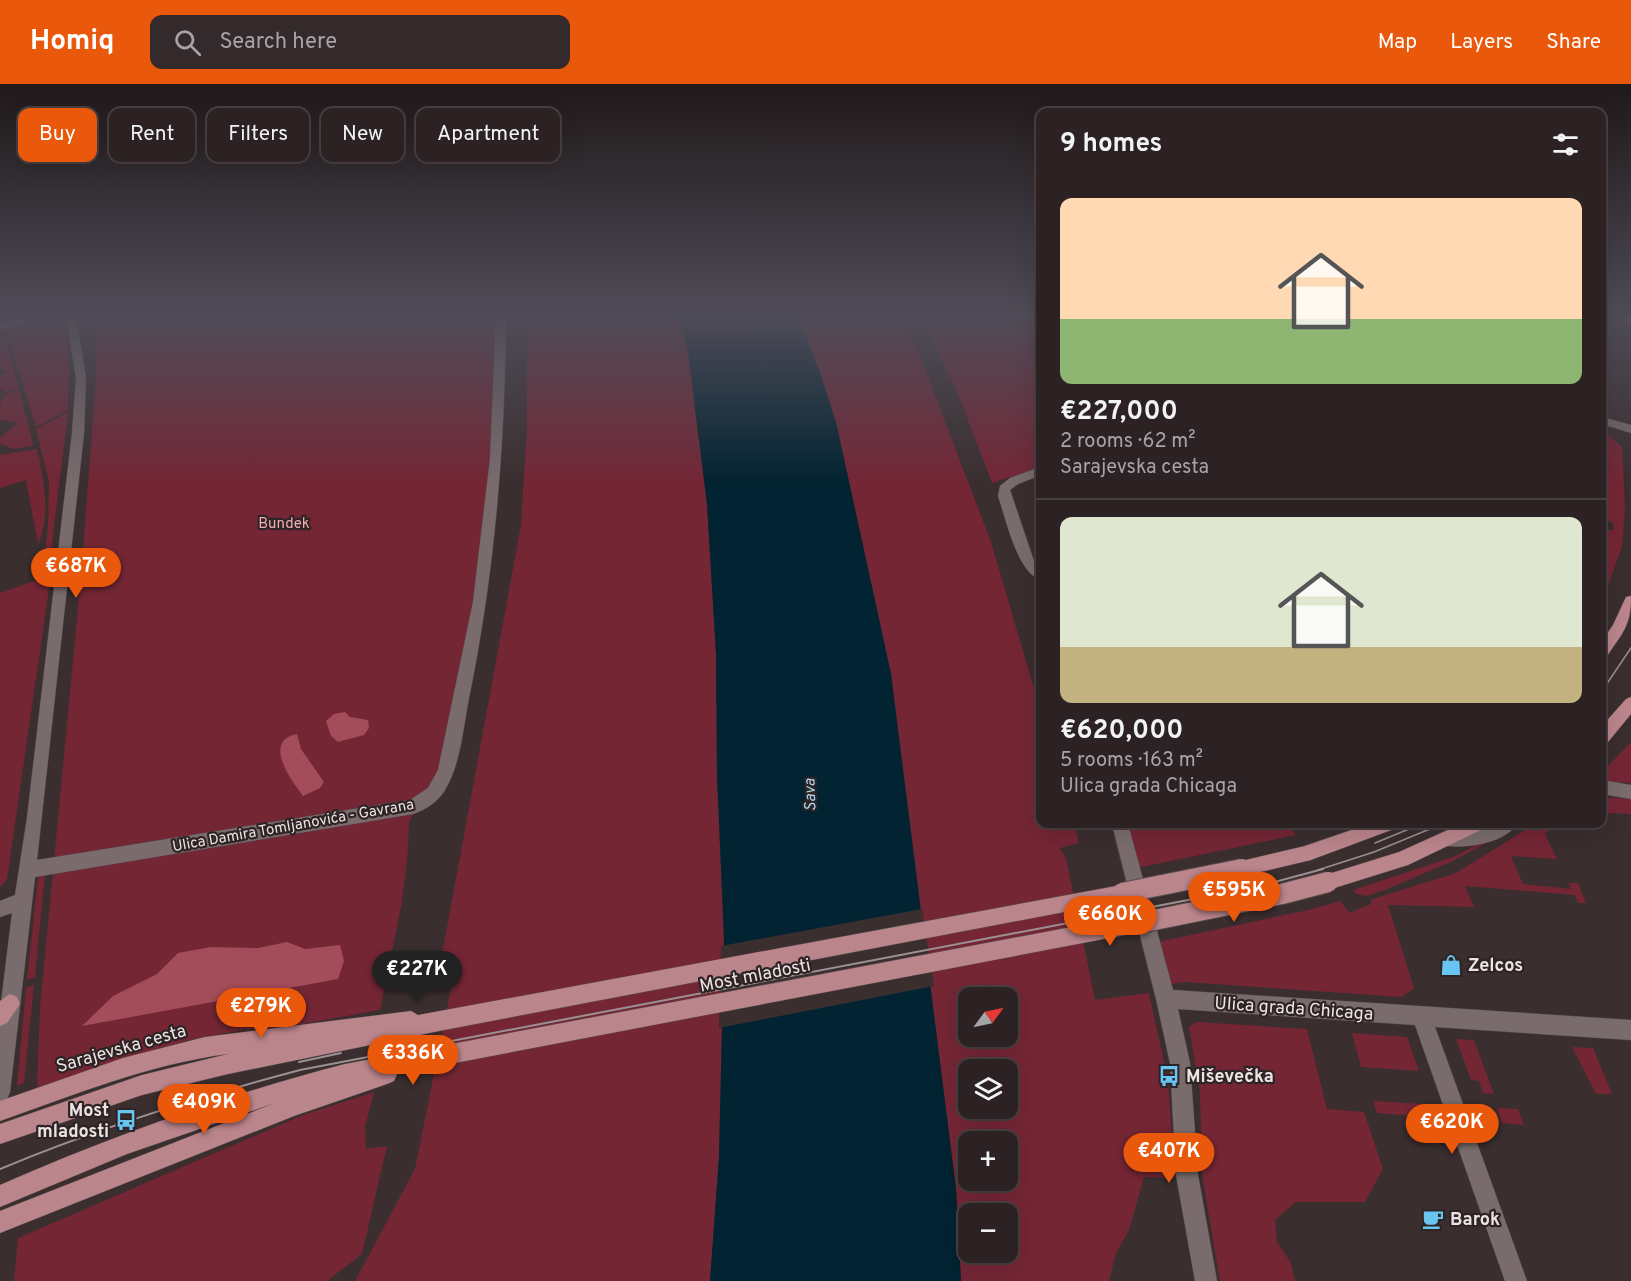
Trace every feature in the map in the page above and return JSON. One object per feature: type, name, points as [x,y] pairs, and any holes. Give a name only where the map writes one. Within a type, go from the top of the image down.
[{"type":"main road","points":[[1606,646],[1619,627],[1631,601]]},
{"type":"main road","points":[[1606,733],[1631,703]]},
{"type":"main road","name":"Most mladosti","points":[[444,1020],[1209,877],[1308,853],[1377,828]]},
{"type":"main road","name":"Most mladosti","points":[[379,1072],[436,1059],[1253,901],[1328,882],[1402,859],[1469,828]]},
{"type":"main road","name":"Sarajevska cesta","points":[[0,1111],[170,1054],[239,1041],[391,1028],[444,1020]]},
{"type":"main road","name":"Sarajevska cesta","points":[[0,1134],[78,1105],[142,1085],[391,1028]]},
{"type":"main road","points":[[0,1196],[130,1141],[219,1110],[310,1083],[379,1072]]},
{"type":"main road","points":[[0,1222],[379,1072]]},
{"type":"street","points":[[0,1092],[5,1010],[36,818],[78,433],[80,372]]},
{"type":"street","name":"Ulica Damira Tomljanovića - Gavrana","points":[[27,871],[50,865],[413,807],[429,799],[441,782],[447,765],[467,676],[481,592],[492,503],[500,372]]},
{"type":"street","points":[[1606,422],[1631,431]]},
{"type":"street","points":[[1606,428],[1631,431]]},
{"type":"street","points":[[1036,473],[1014,481],[1004,489],[1004,496],[1028,563],[1036,570]]},
{"type":"street","points":[[1606,788],[1631,792]]},
{"type":"street","points":[[1121,828],[1166,999],[1180,1063],[1187,1175],[1206,1281]]},
{"type":"street","points":[[1446,839],[1483,837],[1500,828]]},
{"type":"street","points":[[0,909],[23,900]]},
{"type":"street","name":"Ulica grada Chicaga","points":[[1166,999],[1631,1030]]},
{"type":"street","points":[[1422,1017],[1516,1281]]},
{"type":"green space","points":[[6,372],[15,372],[19,388],[6,392],[0,388],[0,377]]},
{"type":"green space","points":[[19,372],[69,372],[68,410],[36,427]]},
{"type":"green space","name":"Bundek","points":[[95,372],[496,372],[487,503],[477,594],[437,780],[409,821],[402,902],[380,1010],[285,1027],[243,1030],[193,1039],[37,1088],[40,1008],[81,576]]},
{"type":"green space","points":[[527,372],[690,372],[707,504],[716,654],[717,775],[724,939],[719,1157],[710,1281],[355,1281],[415,1169],[455,969],[439,971],[521,525],[527,427]]},
{"type":"green space","points":[[820,372],[926,372],[991,542],[1036,695],[1036,828],[1075,828],[1079,843],[1060,848],[1066,858],[1095,1000],[1149,993],[1168,1081],[1175,1178],[1144,1177],[1129,1230],[1116,1253],[1109,1281],[961,1281],[960,1263],[1018,1263],[1018,1203],[958,1203],[958,1226],[956,1189],[891,674],[836,422]]},
{"type":"green space","points":[[947,372],[1036,372],[1036,469],[992,483]]},
{"type":"green space","points":[[19,389],[33,446],[13,449],[0,443],[0,437],[17,424],[0,420],[0,407],[5,396]]},
{"type":"green space","points":[[68,412],[48,576],[51,575],[7,879],[0,887],[0,593],[43,578],[49,482],[36,429]]},
{"type":"green space","points":[[1606,434],[1622,447],[1625,507],[1622,547],[1606,591],[1606,542],[1608,530],[1614,530],[1613,523],[1606,520]]},
{"type":"green space","points":[[35,449],[40,461],[45,497],[44,522],[38,544],[26,480],[0,488],[0,455]]},
{"type":"green space","points":[[1631,742],[1631,783],[1606,781],[1606,768]]},
{"type":"green space","points":[[1606,797],[1631,799],[1631,814],[1606,813]]},
{"type":"green space","points":[[1129,828],[1291,828],[1296,835],[1137,868]]},
{"type":"green space","points":[[1507,828],[1514,828],[1453,861],[1385,890],[1366,896],[1357,894],[1353,890],[1456,856]]},
{"type":"green space","points":[[1529,828],[1552,828],[1545,834],[1557,859],[1511,856],[1523,884],[1571,889],[1569,883],[1578,883],[1586,903],[1579,903],[1574,895],[1465,886],[1474,907],[1388,905],[1414,988],[1402,997],[1185,982],[1171,984],[1158,942],[1341,901],[1349,913],[1371,904],[1371,900],[1379,897],[1456,873]]},
{"type":"green space","points":[[45,873],[35,977],[27,980],[38,878]]},
{"type":"green space","points":[[34,985],[24,1083],[17,1086],[26,988]]},
{"type":"green space","points":[[1196,1022],[1307,1029],[1327,1109],[1364,1112],[1383,1169],[1365,1202],[1296,1202],[1275,1220],[1277,1242],[1291,1263],[1295,1281],[1220,1281],[1202,1174],[1200,1092],[1189,1027]]},
{"type":"green space","points":[[1352,1033],[1407,1037],[1419,1071],[1361,1067]]},
{"type":"green space","points":[[1456,1039],[1474,1040],[1494,1094],[1483,1093],[1479,1081],[1471,1080]]},
{"type":"green space","points":[[1572,1047],[1593,1048],[1612,1094],[1596,1094]]},
{"type":"green space","points":[[374,1092],[365,1127],[366,1149],[387,1146],[362,1254],[327,1281],[14,1281],[18,1238],[303,1115]]},
{"type":"green space","points":[[1373,1101],[1422,1104],[1426,1117],[1377,1113]]},
{"type":"green space","points":[[1497,1108],[1518,1109],[1524,1125],[1502,1123]]},
{"type":"shaded area","points":[[345,712],[350,717],[368,720],[369,728],[364,735],[338,742],[331,736],[326,721],[334,714]]},
{"type":"shaded area","points":[[297,734],[301,749],[324,782],[320,788],[303,796],[282,762],[280,752],[281,744],[287,738]]},
{"type":"shaded area","points":[[287,942],[305,949],[340,945],[344,961],[338,979],[82,1026],[113,996],[157,974],[178,953],[211,947],[258,948]]},
{"type":"water","name":"Sava","points":[[690,372],[820,372],[836,422],[891,674],[956,1189],[958,1263],[960,1263],[961,1281],[710,1281],[719,1157],[724,939],[717,775],[716,654],[707,504]]},
{"type":"pier","points":[[922,909],[934,986],[719,1028],[721,946]]},
{"type":"tram line","points":[[1606,685],[1631,648]]},
{"type":"tram line","points":[[1375,843],[1412,828]]},
{"type":"tram line","points":[[1318,870],[1374,852],[1432,828]]},
{"type":"tram line","points":[[0,1169],[148,1114],[300,1070],[1256,887],[1323,869]]},
{"type":"tram line","points":[[299,1062],[341,1053]]},
{"type":"place","name":"Zelcos","points":[[1451,965]]},
{"type":"place","name":"Miševečka","points":[[1169,1076]]},
{"type":"place","name":"Most mladosti","points":[[126,1120]]},
{"type":"place","name":"Barok","points":[[1433,1219]]}]
